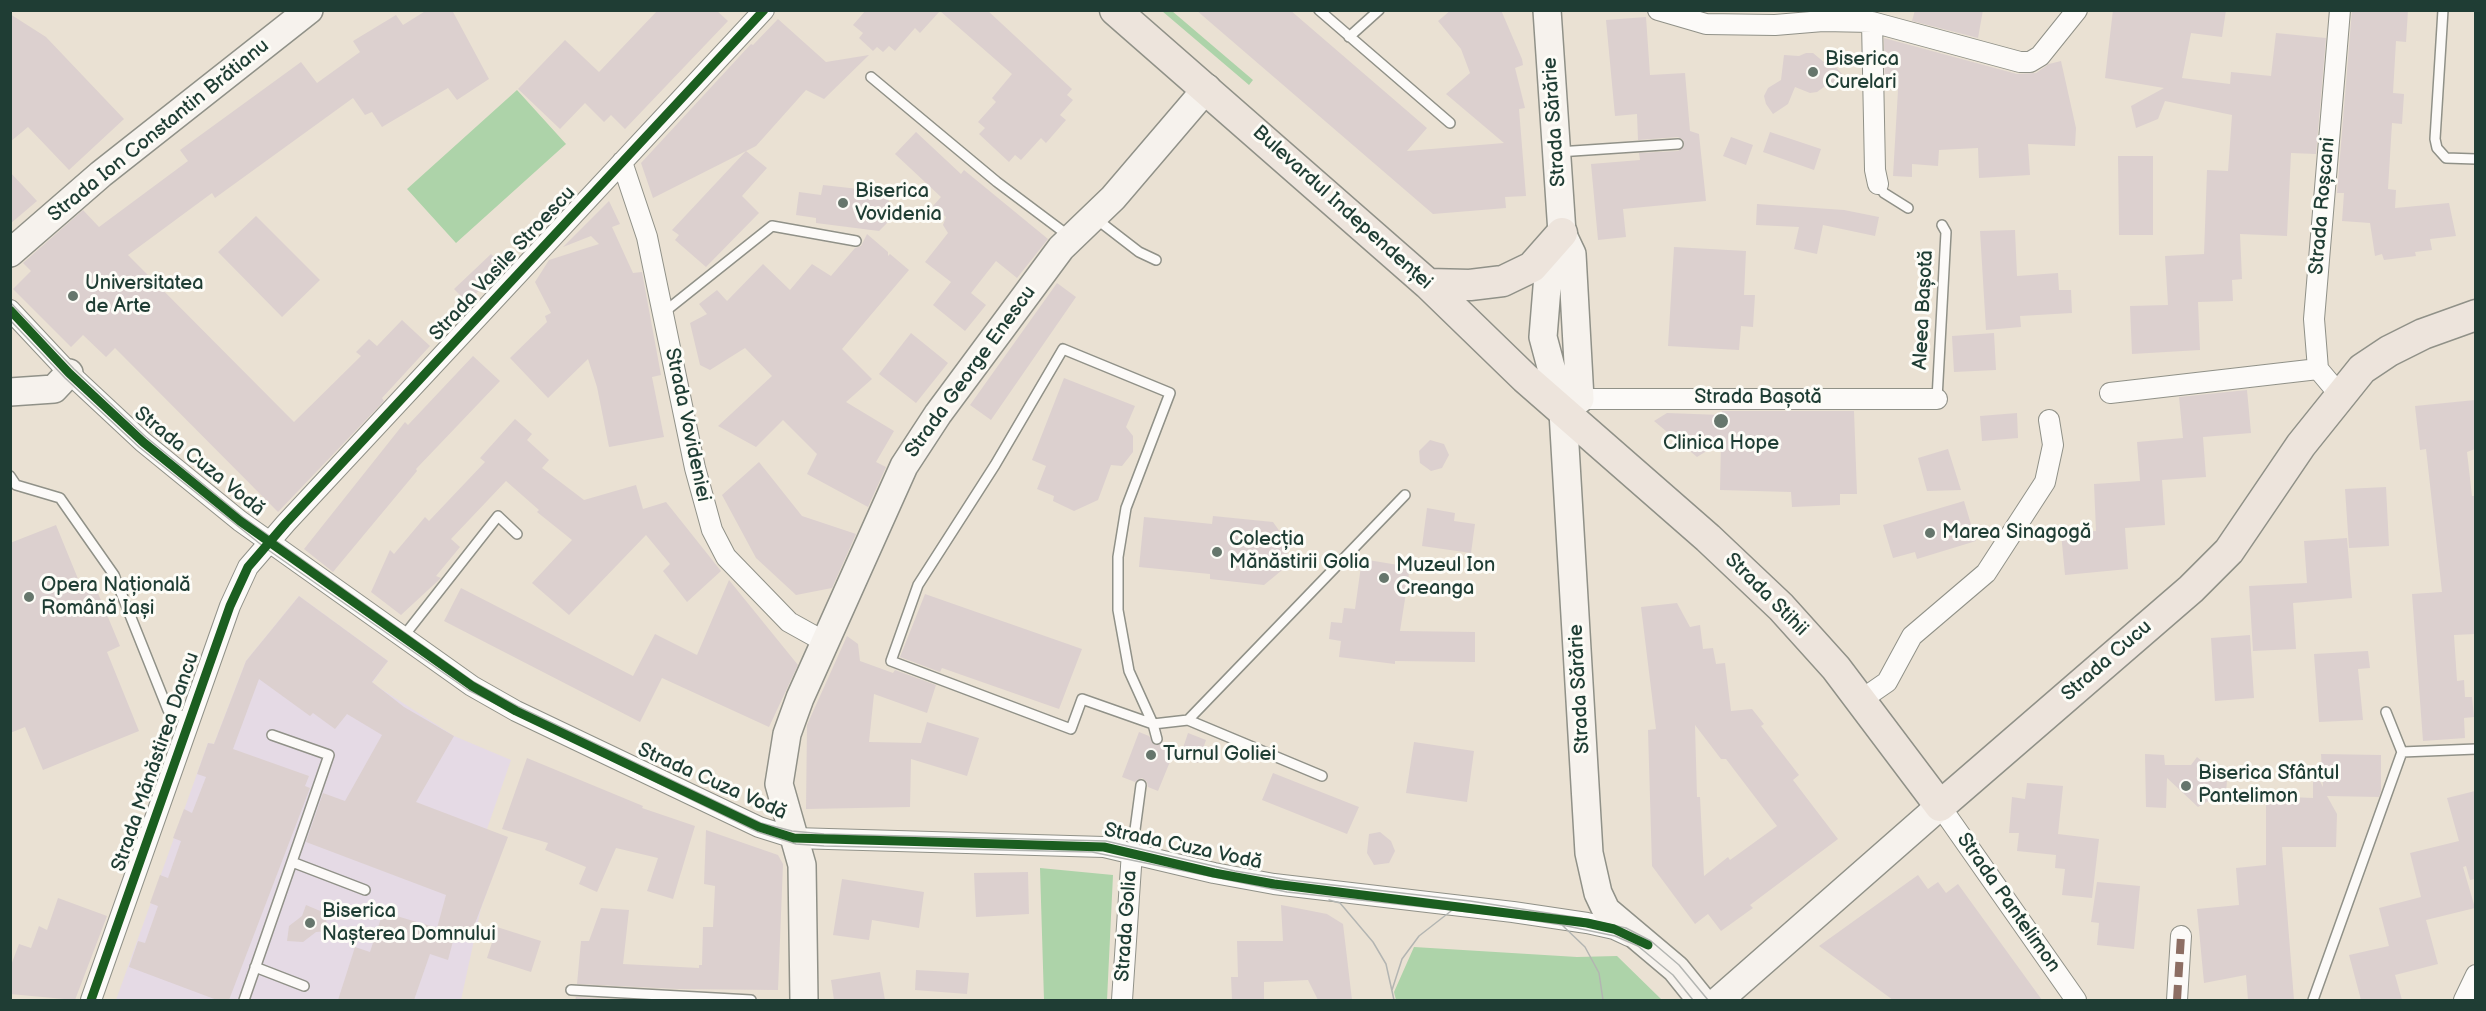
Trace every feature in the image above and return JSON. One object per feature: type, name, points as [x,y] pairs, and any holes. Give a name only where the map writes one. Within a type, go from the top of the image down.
[{"type":"main road","name":"Bulevardul Independenței","points":[[1115,10],[1207,88],[1428,284],[1571,405]]},
{"type":"main road","points":[[1428,284],[1470,285],[1503,281],[1532,267],[1562,233]]},
{"type":"main road","name":"Strada Cucu","points":[[1940,806],[2191,589],[2229,551],[2301,445],[2339,394],[2362,369],[2389,351],[2423,334],[2475,315]]},
{"type":"main road","name":"Strada Stihii","points":[[1571,405],[1781,607],[1836,668],[1940,806]]},
{"type":"street","name":"Strada Vasile Stroescu","points":[[269,542],[764,10]]},
{"type":"street","name":"Strada Sărărie","points":[[1547,10],[1562,233],[1548,275],[1542,337],[1571,405],[1589,853],[1598,893],[1606,910],[1676,969],[1701,1000]]},
{"type":"street","points":[[1658,10],[1706,24],[1775,25],[1825,16],[1876,16],[2020,62],[2030,62],[2040,56],[2077,10]]},
{"type":"street","name":"Strada Roșcani","points":[[2318,369],[2314,319],[2340,10]]},
{"type":"street","name":"Strada Ion Constantin Brătianu","points":[[10,253],[101,174],[306,12]]},
{"type":"street","points":[[1876,16],[1875,170],[1878,184]]},
{"type":"street","name":"Strada George Enescu","points":[[804,1000],[802,865],[779,784],[787,734],[825,642],[904,466],[945,405],[1071,237],[1113,198],[1207,88]]},
{"type":"street","name":"Strada Vovideniei","points":[[622,162],[647,237],[695,468],[712,531],[726,556],[789,622],[825,642]]},
{"type":"street","name":"Strada Cuza Vodă","points":[[10,310],[69,373],[143,442],[269,542],[402,638],[472,686],[516,711],[759,826],[794,838],[1104,847],[1214,873],[1274,884],[1587,923],[1614,929],[1648,945]]},
{"type":"street","points":[[2110,393],[2318,369],[2339,394]]},
{"type":"street","points":[[10,392],[54,389],[69,373]]},
{"type":"street","name":"Strada Bașotă","points":[[1571,405],[1936,399]]},
{"type":"street","points":[[1861,700],[1887,682],[1912,636],[1986,573],[2045,482],[2053,445],[2049,420]]},
{"type":"street","name":"Strada Mănăstirea Dancu","points":[[90,1000],[230,606],[248,567],[269,542]]},
{"type":"street","name":"Strada Cucu","points":[[1719,1000],[1940,806]]},
{"type":"street","name":"Strada Pantelimon","points":[[1940,806],[2076,1000]]},
{"type":"street","name":"Strada Golia","points":[[1122,1000],[1132,852]]},
{"type":"street","points":[[2177,1000],[2181,936]]},
{"type":"street","points":[[2464,1000],[2475,975]]},
{"type":"lane","points":[[1319,10],[1450,123]]},
{"type":"lane","points":[[1349,37],[1378,10]]},
{"type":"lane","points":[[2443,10],[2435,139],[2437,148],[2446,158],[2475,159]]},
{"type":"lane","points":[[871,77],[997,182],[1071,237]]},
{"type":"lane","points":[[1557,152],[1678,144]]},
{"type":"lane","points":[[1878,184],[1884,193],[1908,208]]},
{"type":"lane","points":[[1093,216],[1139,252],[1155,260]]},
{"type":"lane","name":"Aleea Bașotă","points":[[1936,399],[1946,232],[1942,225]]},
{"type":"lane","points":[[663,313],[772,226],[856,241]]},
{"type":"lane","points":[[1157,739],[1153,724],[1129,671],[1118,610],[1118,557],[1126,508],[1170,393],[1063,349],[995,465],[918,585],[891,661],[1071,729],[1082,699],[1153,724],[1188,720],[1322,776]]},
{"type":"lane","points":[[10,476],[16,485],[60,498],[114,575],[168,710],[190,719]]},
{"type":"lane","points":[[1188,720],[1405,495]]},
{"type":"lane","points":[[402,638],[498,516],[517,534]]},
{"type":"lane","points":[[2313,1000],[2402,752],[2386,712]]},
{"type":"lane","points":[[244,1000],[329,755],[272,735]]},
{"type":"lane","points":[[2402,752],[2475,748]]},
{"type":"lane","points":[[1132,852],[1141,785]]},
{"type":"lane","points":[[292,862],[365,890]]},
{"type":"lane","points":[[255,967],[304,986]]},
{"type":"lane","points":[[571,990],[751,1000]]},
{"type":"shaded area","points":[[299,596],[388,661],[372,683],[454,736],[511,760],[487,829],[499,859],[481,908],[461,1000],[116,1000],[208,743],[214,744],[246,661]]},
{"type":"green space","points":[[1162,11],[1172,11],[1253,80],[1249,85]]},
{"type":"green space","points":[[517,90],[566,144],[456,243],[407,189]]},
{"type":"green space","points":[[1040,868],[1113,875],[1107,1000],[1044,1000]]},
{"type":"green space","points":[[1414,947],[1577,957],[1617,956],[1662,1000],[1396,1000],[1394,992]]},
{"type":"building","points":[[427,10],[452,10],[489,79],[457,100],[448,88],[382,127],[372,112],[365,115],[353,98],[215,198],[212,193],[128,255],[294,422],[361,356],[356,352],[369,339],[377,346],[402,320],[430,346],[382,398],[384,401],[278,512],[115,348],[106,357],[83,335],[71,347],[13,289],[31,271],[23,263],[83,210],[99,227],[188,161],[180,150],[301,62],[317,83],[360,52],[353,41],[396,15],[403,25]]},
{"type":"building","points":[[658,10],[716,10],[728,21],[625,129],[611,115],[604,122],[585,103],[560,129],[518,89],[565,40],[599,72]]},
{"type":"building","points":[[866,10],[987,10],[1072,89],[1067,95],[1073,100],[1060,115],[1066,120],[1046,143],[1041,138],[1021,160],[1015,155],[1009,162],[979,134],[985,128],[978,122],[996,102],[992,98],[1012,74],[940,11],[920,33],[915,28],[895,51],[889,46],[883,52],[877,47],[873,51],[859,38],[863,33],[853,25]]},
{"type":"building","points":[[1196,10],[1290,10],[1427,128],[1407,151],[1504,143],[1446,94],[1470,73],[1461,49],[1438,21],[1451,10],[1501,10],[1523,65],[1515,68],[1525,108],[1519,109],[1526,196],[1505,197],[1506,208],[1433,214]]},
{"type":"building","points":[[1915,10],[1983,10],[1978,38],[1912,21]]},
{"type":"building","points":[[2113,10],[2226,10],[2222,37],[2191,33],[2182,78],[2230,84],[2231,72],[2271,76],[2276,33],[2326,38],[2316,154],[2291,153],[2287,236],[2240,234],[2242,279],[2232,280],[2233,301],[2198,302],[2200,350],[2132,354],[2130,306],[2168,305],[2165,256],[2204,254],[2207,170],[2228,171],[2232,115],[2165,101],[2158,119],[2136,128],[2131,106],[2164,88],[2105,78]]},
{"type":"building","points":[[2352,10],[2408,10],[2406,42],[2396,41],[2393,93],[2404,94],[2402,124],[2392,123],[2388,189],[2396,190],[2395,208],[2449,203],[2456,236],[2430,239],[2432,250],[2415,252],[2416,256],[2384,260],[2382,254],[2375,256],[2370,223],[2342,221],[2344,193],[2337,193]]},
{"type":"building","points":[[10,14],[46,37],[124,119],[69,170],[28,127],[10,142]]},
{"type":"building","points":[[1646,17],[1650,75],[1685,73],[1690,131],[1699,134],[1706,201],[1623,209],[1626,237],[1598,240],[1591,164],[1640,160],[1639,153],[1678,151],[1684,146],[1683,140],[1678,137],[1638,140],[1637,114],[1615,116],[1606,20]]},
{"type":"building","points":[[778,19],[826,62],[869,55],[824,99],[806,90],[756,146],[653,198],[641,163],[751,44],[753,45]]},
{"type":"building","points":[[1884,38],[2017,74],[2036,73],[2049,64],[2061,61],[2076,128],[2075,146],[2028,144],[2030,175],[1979,178],[1978,148],[1939,150],[1938,166],[1912,164],[1912,177],[1893,176],[1898,90],[1885,90]]},
{"type":"building","name":"Biserica Curelari","points":[[1813,53],[1825,63],[1834,65],[1843,75],[1832,86],[1824,87],[1817,92],[1810,93],[1795,87],[1788,104],[1773,114],[1764,96],[1768,88],[1781,80],[1784,55],[1799,56]]},
{"type":"building","points":[[916,132],[961,174],[964,170],[1048,239],[1017,278],[996,261],[971,293],[986,305],[965,331],[933,305],[951,282],[925,262],[948,233],[943,225],[946,217],[933,206],[941,197],[895,154]]},
{"type":"building","points":[[1770,132],[1821,149],[1814,170],[1763,152]]},
{"type":"building","points":[[1731,137],[1753,145],[1746,165],[1723,156]]},
{"type":"building","points":[[746,151],[767,168],[742,196],[759,213],[706,267],[675,240],[679,235],[672,230]]},
{"type":"building","points":[[2118,156],[2153,156],[2153,235],[2119,235]]},
{"type":"building","points":[[10,172],[37,201],[10,224]]},
{"type":"building","name":"Biserica Vovidenia","points":[[823,185],[876,191],[887,197],[892,208],[891,219],[879,231],[816,223],[816,218],[796,215],[799,192],[821,195]]},
{"type":"building","points":[[609,201],[620,224],[612,227],[633,273],[642,272],[661,375],[652,377],[664,437],[609,447],[597,387],[588,359],[548,398],[510,358],[547,322],[545,316],[551,313],[535,282],[549,260],[599,244],[591,236],[563,247]]},
{"type":"building","points":[[1757,204],[1844,210],[1879,217],[1875,236],[1823,225],[1817,254],[1794,249],[1799,227],[1756,225]]},
{"type":"building","points":[[256,216],[320,280],[282,317],[218,252]]},
{"type":"building","points":[[2015,230],[2017,276],[2058,273],[2059,290],[2071,290],[2072,313],[2020,316],[2021,327],[1986,330],[1980,231]]},
{"type":"building","points":[[867,234],[888,252],[888,256],[890,254],[909,270],[842,349],[872,379],[846,402],[894,431],[876,462],[886,467],[868,507],[807,474],[817,454],[783,420],[756,447],[718,426],[772,376],[745,348],[710,370],[700,365],[690,323],[707,314],[699,304],[717,290],[727,301],[763,264],[790,290],[812,264],[831,276],[855,248],[861,246]]},
{"type":"building","points":[[1674,247],[1746,251],[1744,295],[1755,295],[1753,327],[1741,326],[1739,350],[1668,346]]},
{"type":"building","points":[[491,254],[504,267],[467,302],[454,289]]},
{"type":"building","points":[[1057,283],[1076,297],[991,420],[970,405]]},
{"type":"building","points":[[911,333],[948,363],[916,403],[879,374]]},
{"type":"building","points":[[1994,333],[1996,370],[1954,372],[1952,336]]},
{"type":"building","points":[[473,356],[500,381],[416,469],[417,471],[333,572],[304,549],[405,422],[408,425]]},
{"type":"building","points":[[1064,378],[1135,406],[1126,427],[1133,436],[1133,452],[1122,466],[1111,465],[1098,500],[1074,511],[1053,501],[1054,496],[1037,489],[1046,466],[1032,460]]},
{"type":"building","points":[[2247,390],[2251,433],[2203,437],[2206,477],[2162,480],[2165,525],[2125,528],[2128,569],[2065,575],[2061,533],[2096,531],[2094,484],[2140,481],[2137,442],[2183,438],[2179,397]]},
{"type":"building","points":[[2475,400],[2475,449],[2467,452],[2472,496],[2475,496],[2475,634],[2454,635],[2457,681],[2464,680],[2465,697],[2472,697],[2474,717],[2464,718],[2465,738],[2423,741],[2412,594],[2442,592],[2426,449],[2420,450],[2415,406]]},
{"type":"building","points":[[1722,411],[1854,411],[1857,494],[1840,494],[1840,505],[1792,507],[1791,492],[1720,490],[1721,442],[1697,457],[1654,421],[1667,413],[1721,415]]},
{"type":"building","points":[[2017,413],[2018,438],[1982,441],[1980,416]]},
{"type":"building","points":[[515,419],[532,434],[527,440],[549,460],[542,468],[584,500],[636,485],[643,509],[666,502],[721,571],[687,602],[663,571],[670,564],[646,535],[569,615],[532,583],[572,540],[537,512],[539,510],[506,481],[451,539],[460,547],[436,576],[441,578],[401,615],[371,592],[390,550],[394,554],[425,517],[429,521],[485,462],[480,458]]},
{"type":"building","points":[[1430,440],[1444,444],[1449,455],[1442,468],[1431,471],[1420,463],[1419,451]]},
{"type":"building","points":[[1948,449],[1961,490],[1927,491],[1918,458]]},
{"type":"building","points":[[759,462],[802,516],[856,534],[832,588],[796,595],[756,558],[722,495]]},
{"type":"building","points":[[2386,487],[2389,546],[2349,548],[2345,489]]},
{"type":"building","name":"Marea Sinagogă","points":[[1964,501],[1976,541],[1917,559],[1915,552],[1893,558],[1883,525]]},
{"type":"building","points":[[1427,508],[1455,513],[1454,521],[1475,524],[1471,553],[1422,546]]},
{"type":"building","points":[[1213,516],[1273,522],[1288,543],[1287,566],[1264,585],[1210,579],[1210,574],[1139,567],[1144,517],[1212,524]]},
{"type":"building","points":[[56,525],[83,591],[95,586],[120,646],[107,652],[139,731],[43,770],[25,727],[10,733],[10,543]]},
{"type":"building","points":[[2347,538],[2352,598],[2293,603],[2296,649],[2253,651],[2249,586],[2307,583],[2304,541]]},
{"type":"building","points":[[1362,559],[1410,567],[1400,631],[1475,632],[1475,662],[1395,661],[1395,664],[1339,657],[1341,641],[1329,639],[1331,622],[1342,623],[1344,608],[1355,609]]},
{"type":"building","points":[[729,580],[798,665],[769,727],[662,678],[640,722],[444,621],[461,588],[633,676],[655,634],[697,655]]},
{"type":"building","points":[[925,594],[1082,649],[1059,709],[942,668],[940,672],[900,657]]},
{"type":"building","points":[[299,596],[388,661],[372,682],[404,707],[454,736],[416,802],[508,837],[471,934],[456,930],[448,960],[430,954],[414,1000],[338,1000],[355,947],[370,952],[383,912],[437,928],[446,895],[306,842],[323,793],[345,801],[382,735],[347,714],[335,729],[313,713],[310,716],[259,679],[233,749],[309,776],[305,786],[310,788],[229,1000],[217,1000],[129,967],[138,941],[145,943],[158,906],[150,903],[160,875],[168,878],[181,841],[173,838],[184,809],[192,813],[206,777],[197,774],[208,743],[214,744],[246,661]]},
{"type":"building","points":[[1677,603],[1690,627],[1700,625],[1703,649],[1713,648],[1716,664],[1725,663],[1731,711],[1752,709],[1764,724],[1761,726],[1799,775],[1793,780],[1838,839],[1750,905],[1753,908],[1721,931],[1708,914],[1695,924],[1652,866],[1648,730],[1656,729],[1641,607]],"holes":[[[1695,725],[1721,759],[1726,759],[1777,826],[1730,860],[1728,857],[1704,876],[1700,797],[1697,797]]]},
{"type":"building","points":[[2250,635],[2254,698],[2215,701],[2211,638]]},
{"type":"building","points":[[847,636],[858,644],[860,661],[893,673],[895,670],[936,685],[927,713],[874,694],[869,742],[921,743],[927,722],[979,738],[967,776],[911,759],[910,807],[806,809],[807,725]]},
{"type":"building","points":[[2368,651],[2370,668],[2358,669],[2363,720],[2319,722],[2314,654]]},
{"type":"building","name":"Turnul Goliei","points":[[1139,732],[1149,736],[1155,745],[1163,742],[1176,747],[1158,791],[1148,787],[1147,782],[1142,778],[1135,782],[1122,777]]},
{"type":"building","points":[[1188,733],[1206,740],[1198,763],[1180,757]]},
{"type":"building","points":[[1414,742],[1474,751],[1467,802],[1406,793]]},
{"type":"building","name":"Biserica Sfântul Pantelimon","points":[[2145,754],[2164,755],[2165,765],[2191,765],[2197,757],[2209,767],[2218,770],[2227,781],[2226,791],[2198,807],[2167,778],[2166,808],[2146,807]]},
{"type":"building","points":[[2321,754],[2381,755],[2381,791],[2379,797],[2327,796],[2337,814],[2336,847],[2282,847],[2294,1000],[2248,1000],[2246,975],[2204,983],[2197,909],[2239,905],[2236,868],[2266,865],[2266,796],[2313,798],[2313,768],[2323,787]]},
{"type":"building","points":[[527,758],[643,806],[642,808],[695,826],[673,899],[647,891],[658,858],[616,848],[597,892],[579,884],[586,867],[545,850],[548,843],[502,829]]},
{"type":"building","points":[[1273,773],[1359,807],[1347,834],[1262,800]]},
{"type":"building","points":[[2027,783],[2063,786],[2058,834],[2099,839],[2092,898],[2062,895],[2065,869],[2055,868],[2056,855],[2017,851],[2019,833],[2009,833],[2012,797],[2025,799]]},
{"type":"building","points":[[2475,791],[2475,879],[2470,880],[2466,866],[2463,867],[2475,908],[2426,920],[2438,964],[2395,975],[2402,1000],[2361,1000],[2349,955],[2389,946],[2379,908],[2421,897],[2410,853],[2459,841],[2447,798]]},
{"type":"building","points":[[706,830],[778,855],[783,864],[778,990],[678,989],[577,984],[581,941],[589,941],[601,908],[629,910],[623,964],[699,968],[699,965],[702,965],[703,927],[713,927],[715,886],[704,884]]},
{"type":"building","points":[[1380,832],[1391,841],[1395,851],[1389,863],[1374,865],[1367,853],[1369,834]]},
{"type":"building","points":[[1028,872],[1029,914],[976,917],[974,873]]},
{"type":"building","points":[[1918,875],[1928,889],[1938,882],[1946,893],[1958,884],[2042,1000],[1893,1000],[1819,946]]},
{"type":"building","points":[[842,879],[924,892],[919,928],[872,920],[869,940],[833,935]]},
{"type":"building","points":[[2097,882],[2140,886],[2134,949],[2097,945],[2099,923],[2091,922]]},
{"type":"building","points":[[58,898],[107,916],[75,1000],[10,994],[10,968],[19,944],[31,948],[39,926],[47,930]]},
{"type":"building","name":"Biserica Nașterea Domnului","points":[[306,905],[325,913],[328,931],[316,932],[303,942],[287,941],[289,926],[302,916]]},
{"type":"building","points":[[1281,905],[1327,914],[1343,924],[1352,1000],[1318,1000],[1308,980],[1264,982],[1264,1000],[1232,1000],[1231,977],[1238,977],[1237,941],[1283,941]]},
{"type":"building","points":[[497,927],[541,941],[531,972],[487,958]]},
{"type":"building","points":[[916,970],[969,973],[967,994],[915,990]]},
{"type":"building","points":[[880,972],[885,1000],[834,1000],[831,980]]},
{"type":"building","points":[[576,997],[610,999],[610,1000],[575,1000]]},
{"type":"tram line","points":[[10,302],[74,369],[146,437],[243,517],[474,682],[517,706],[761,823],[792,831],[824,834],[1106,841],[1235,871],[1290,880],[1470,901],[1580,918],[1626,928],[1651,941],[1679,965],[1708,1000]]},
{"type":"tram line","points":[[10,320],[65,378],[139,447],[264,547],[468,690],[758,832],[796,844],[824,846],[1092,852],[1287,892],[1506,916],[1562,925],[1615,936],[1638,946],[1673,975],[1693,1000]]},
{"type":"tram line","points":[[1329,900],[1340,903],[1373,942],[1386,964],[1394,1000]]},
{"type":"tram line","points":[[1392,990],[1402,959],[1419,936],[1451,911]]},
{"type":"tram line","points":[[1562,925],[1585,947],[1599,973],[1603,1000]]},
{"type":"marked path","points":[[2177,1000],[2181,936]]},
{"type":"cycle path","points":[[91,1000],[230,606],[248,567],[286,523],[764,10]]},
{"type":"cycle path","points":[[10,310],[69,373],[143,442],[240,521],[472,686],[516,711],[759,827],[794,838],[1104,847],[1214,873],[1274,884],[1587,923],[1614,929],[1648,945]]},
{"type":"place","name":"Biserica Curelari","points":[[1813,72]]},
{"type":"place","name":"Biserica Vovidenia","points":[[843,203]]},
{"type":"place","name":"Universitatea de Arte","points":[[73,296]]},
{"type":"place","name":"Clinica Hope","points":[[1721,421]]},
{"type":"place","name":"Marea Sinagogă","points":[[1930,533]]},
{"type":"place","name":"Colecția Mănăstirii Golia","points":[[1217,552]]},
{"type":"place","name":"Muzeul Ion Creanga","points":[[1384,578]]},
{"type":"place","name":"Opera Națională Română Iași","points":[[29,597]]},
{"type":"place","name":"Turnul Goliei","points":[[1151,755]]},
{"type":"place","name":"Biserica Sfântul Pantelimon","points":[[2186,786]]},
{"type":"place","name":"Biserica Nașterea Domnului","points":[[310,923]]}]
